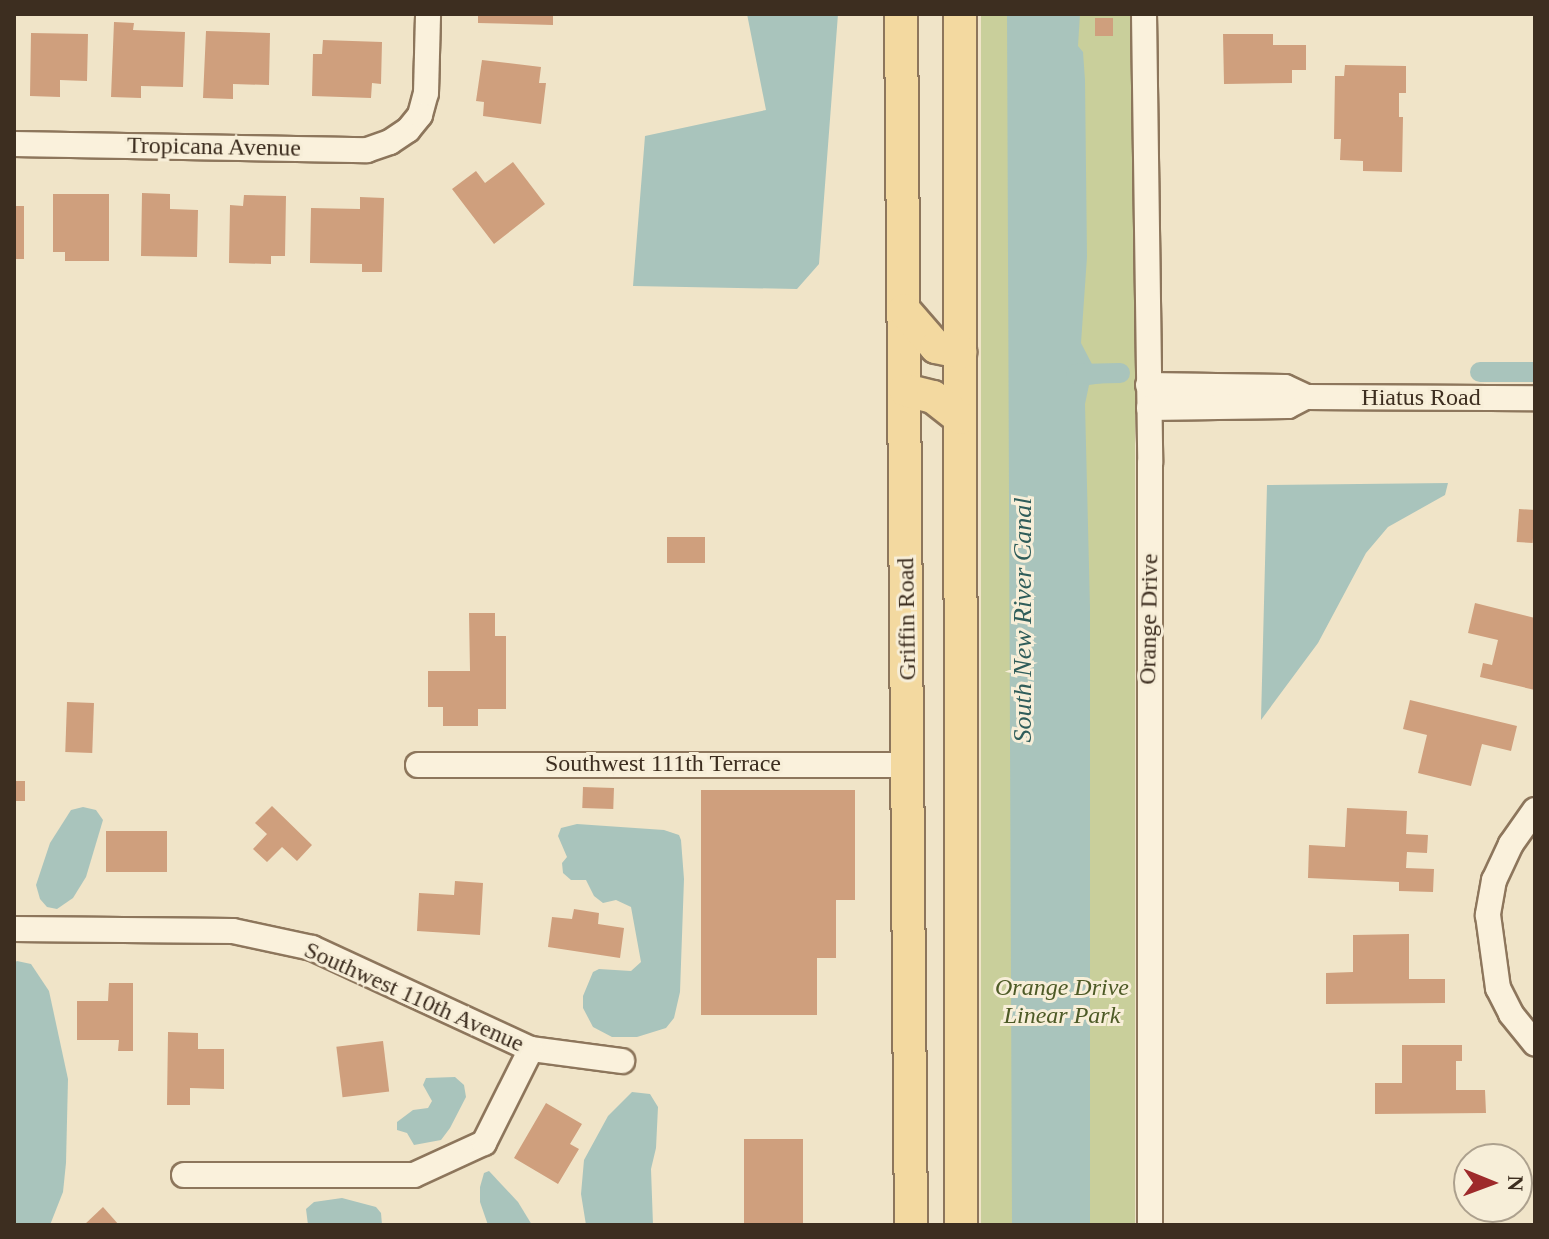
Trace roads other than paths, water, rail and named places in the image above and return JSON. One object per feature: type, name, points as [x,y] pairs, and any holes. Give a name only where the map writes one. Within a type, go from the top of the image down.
[{"type":"main road","name":"Griffin Road","points":[[901,14],[911,1225]]},
{"type":"main road","points":[[960,14],[961,1225]]},
{"type":"main road","points":[[904,310],[936,347],[960,352]]},
{"type":"main road","points":[[905,390],[933,397],[960,418]]},
{"type":"street","name":"Tropicana Avenue","points":[[14,144],[367,150],[390,142],[408,130],[420,115],[426,93],[428,14]]},
{"type":"street","name":"Orange Drive","points":[[1144,14],[1149,396],[1150,1225]]},
{"type":"street","name":"Hiatus Road","points":[[1149,396],[1285,387],[1306,397],[1535,398]]},
{"type":"street","name":"Southwest 111th Terrace","points":[[418,765],[909,765]]},
{"type":"street","points":[[1535,810],[1511,844],[1494,880],[1488,915],[1498,988],[1511,1014],[1535,1044]]},
{"type":"street","name":"Southwest 110th Avenue","points":[[14,929],[233,931],[312,948],[531,1049],[622,1061]]},
{"type":"street","points":[[184,1175],[414,1175],[484,1143],[531,1049]]},
{"type":"water","points":[[747,14],[838,14],[819,264],[797,289],[633,286],[645,136],[766,110]]},
{"type":"water","name":"South New River Canal","points":[[1007,14],[1080,14],[1078,46],[1083,52],[1085,80],[1087,257],[1081,343],[1093,366],[1103,365],[1103,383],[1089,385],[1085,404],[1090,607],[1090,1225],[1012,1225]]},
{"type":"water","points":[[1448,483],[1445,495],[1388,527],[1366,553],[1318,643],[1261,720],[1267,485]]},
{"type":"water","points":[[83,807],[96,810],[103,820],[86,877],[73,898],[57,909],[47,907],[40,899],[36,885],[50,843],[71,810]]},
{"type":"water","points":[[577,824],[664,830],[679,835],[684,879],[680,992],[674,1018],[666,1028],[637,1037],[612,1037],[593,1027],[583,1008],[583,996],[593,972],[599,969],[631,971],[641,962],[631,907],[616,900],[603,903],[594,896],[586,880],[571,880],[563,873],[562,863],[567,857],[558,836],[561,828]]},
{"type":"water","points":[[14,963],[31,964],[49,991],[68,1079],[63,1192],[50,1225],[14,1225]]},
{"type":"water","points":[[455,1077],[464,1085],[466,1097],[450,1128],[441,1140],[414,1145],[407,1133],[397,1130],[397,1122],[413,1110],[428,1108],[432,1101],[423,1085],[426,1078]]},
{"type":"water","points":[[632,1092],[650,1094],[658,1107],[656,1148],[651,1169],[653,1225],[586,1225],[581,1194],[584,1160],[608,1116]]},
{"type":"water","points":[[489,1171],[518,1202],[532,1225],[488,1225],[480,1202],[480,1187],[484,1173]]},
{"type":"water","points":[[342,1198],[376,1207],[381,1213],[382,1225],[308,1225],[306,1209],[314,1202]]},
{"type":"waterway","points":[[1480,372],[1535,372]]},
{"type":"waterway","points":[[1076,374],[1120,373]]},
{"type":"park label","name":"Orange Drive Linear Park","points":[[1062,1002]]}]
